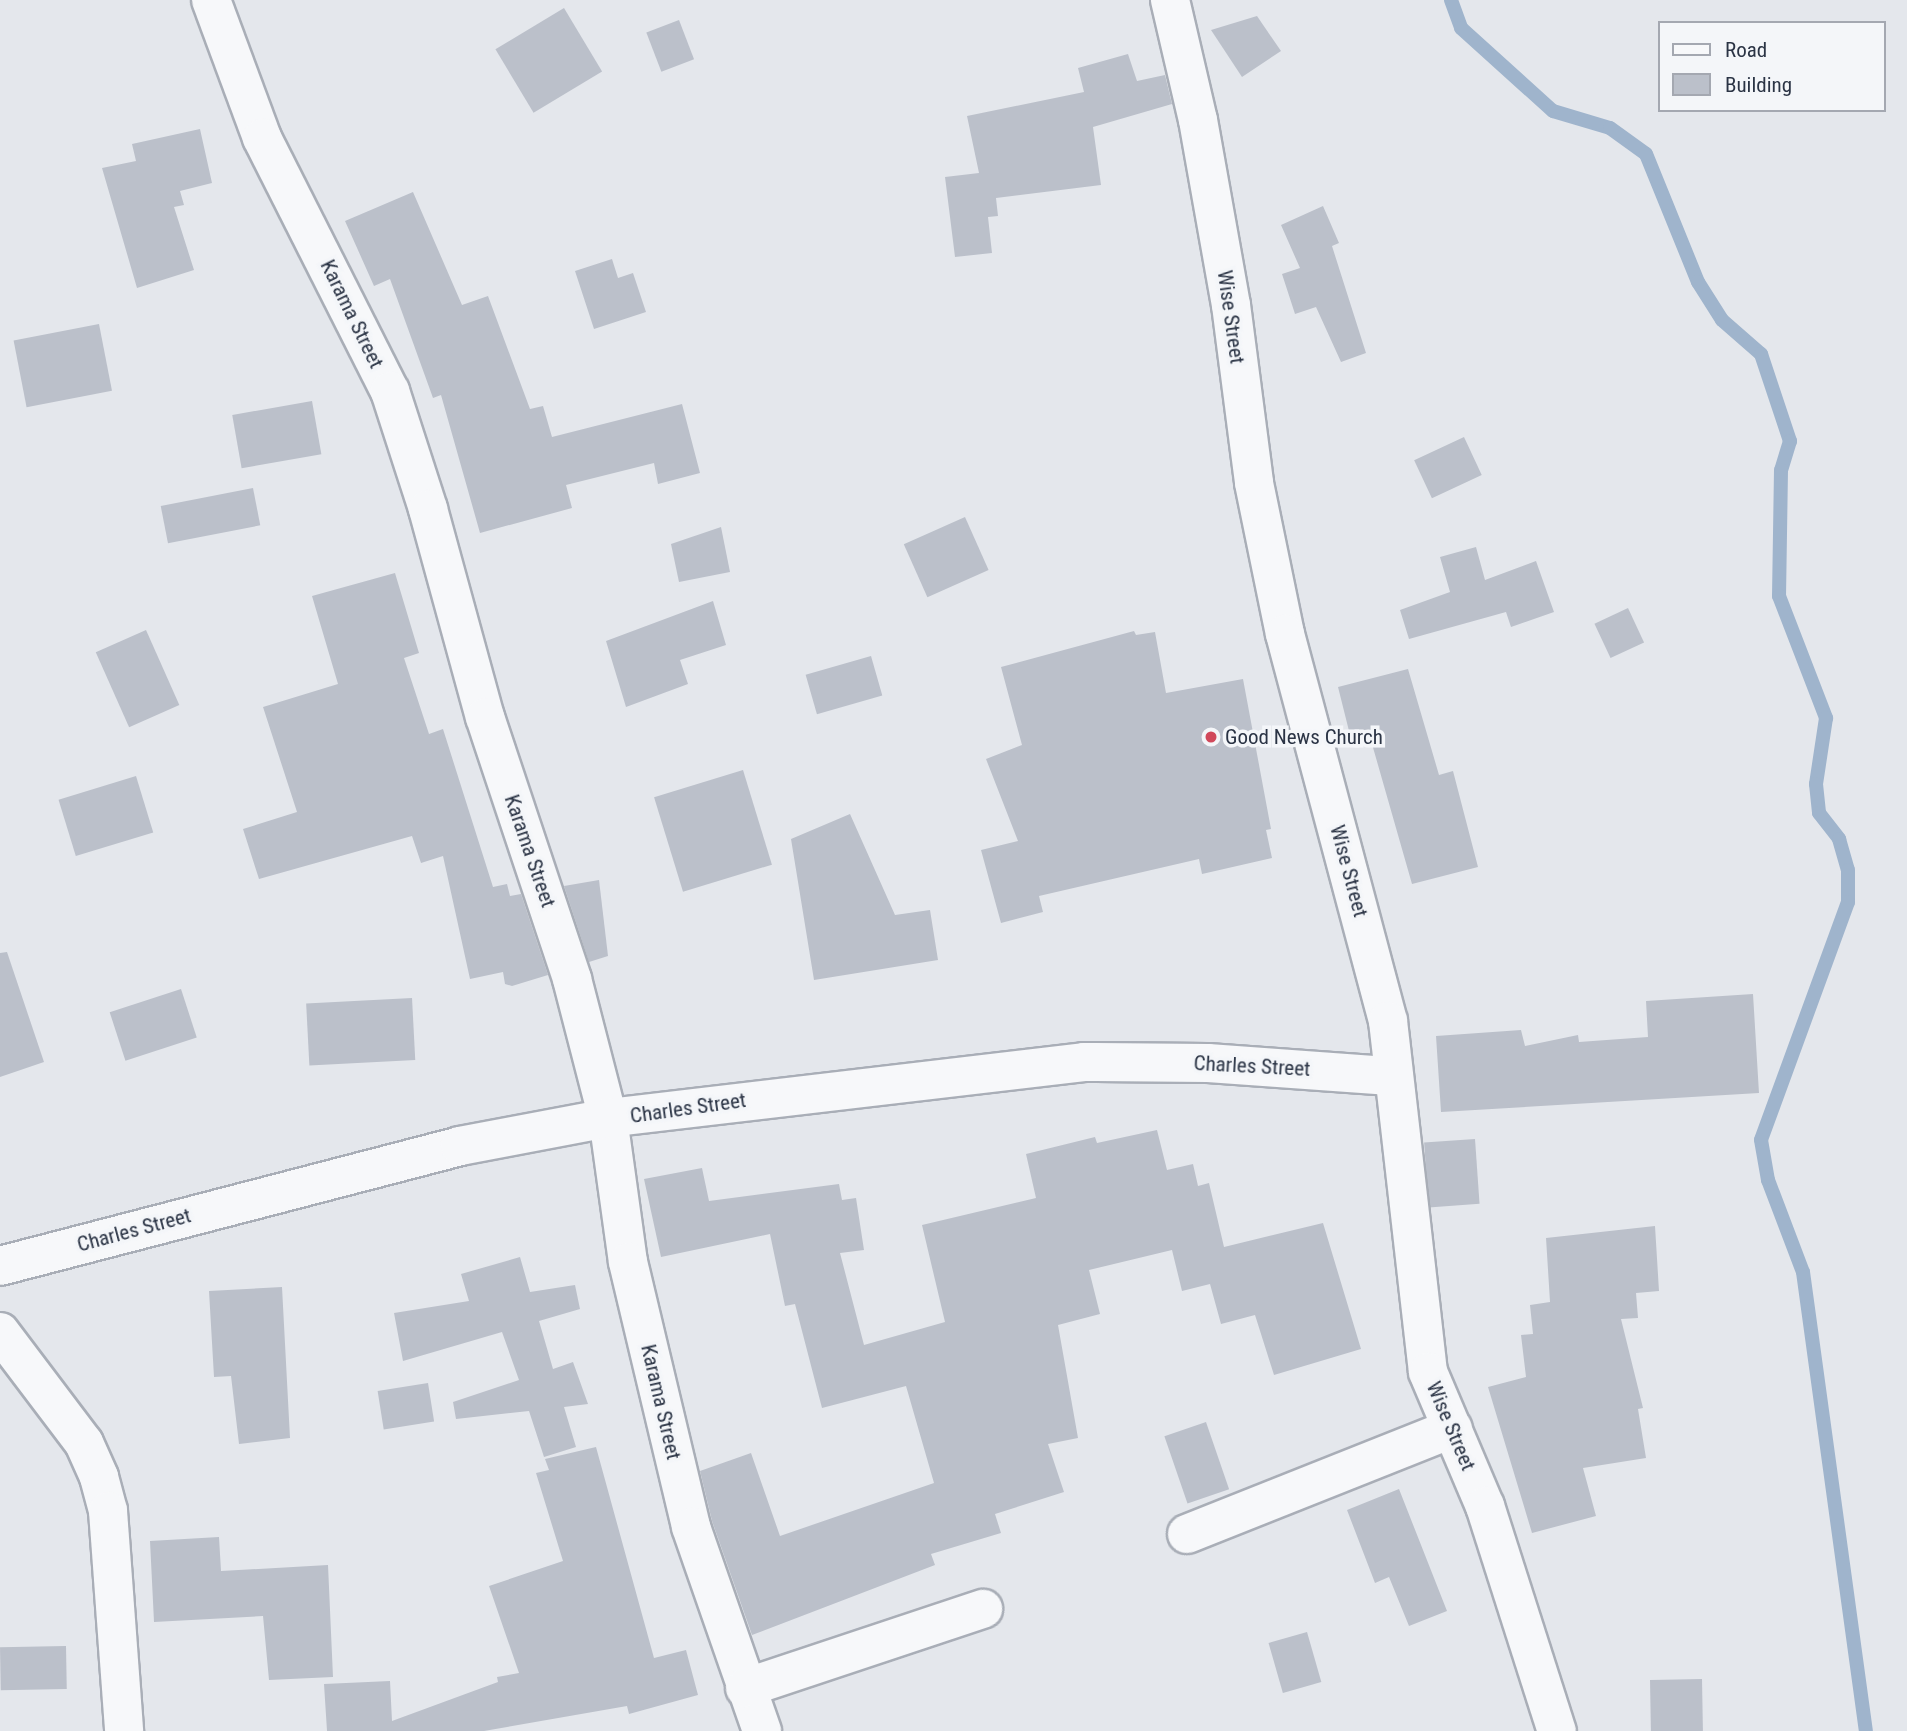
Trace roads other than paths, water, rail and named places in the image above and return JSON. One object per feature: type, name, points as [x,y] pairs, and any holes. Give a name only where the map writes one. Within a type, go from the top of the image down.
[{"type":"street","name":"Karama Street","points":[[211,0],[262,138],[390,391],[485,717],[572,979],[608,1118],[628,1262],[691,1527],[762,1731]]},
{"type":"street","name":"Wise Street","points":[[1170,0],[1231,305],[1254,483],[1285,635],[1388,1021],[1391,1076],[1428,1372],[1485,1506],[1557,1731]]},
{"type":"street","name":"Charles Street","points":[[0,1266],[460,1146],[608,1118],[1084,1062],[1208,1062],[1391,1076]]},
{"type":"street","points":[[0,1332],[83,1443],[99,1477],[108,1511],[124,1724]]},
{"type":"street","points":[[1187,1534],[1453,1428]]},
{"type":"street","points":[[745,1688],[983,1609]]},
{"type":"waterway","points":[[1451,0],[1461,28],[1553,111],[1610,128],[1646,154],[1698,282],[1722,320],[1761,354],[1790,441],[1781,470],[1779,596],[1826,718],[1816,784],[1819,813],[1839,839],[1848,870],[1848,902],[1761,1140],[1768,1180],[1803,1272],[1866,1731]]},
{"type":"place","name":"Good News Church","points":[[1211,737]]}]
